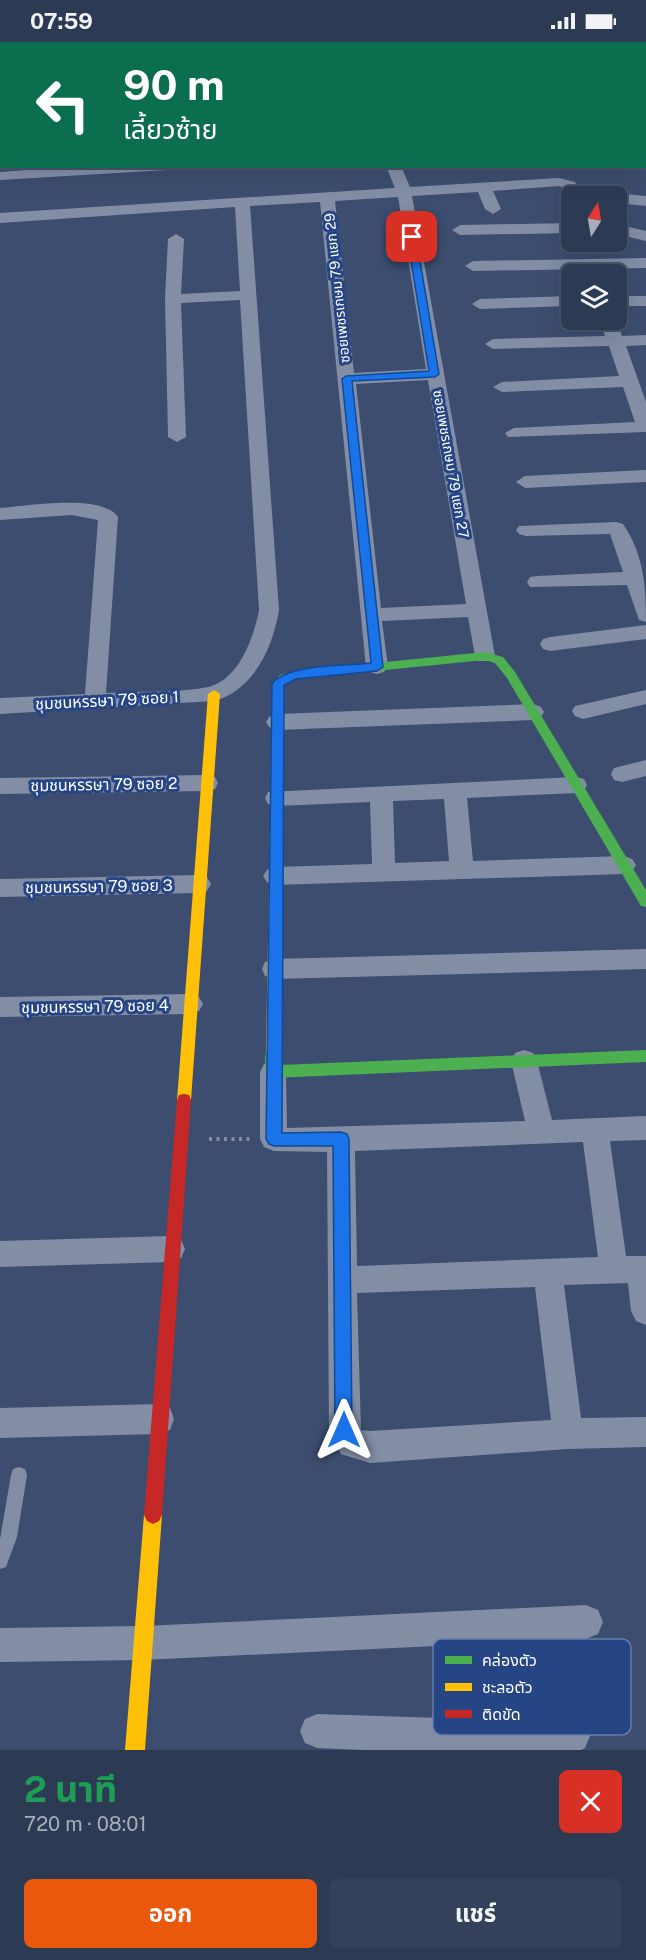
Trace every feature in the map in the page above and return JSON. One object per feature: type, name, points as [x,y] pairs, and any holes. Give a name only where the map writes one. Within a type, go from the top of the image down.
[{"type":"street","points":[[0,176],[134,168]]},
{"type":"street","name":"ซอยเพชรเกษม 79 แยก 27","points":[[394,168],[404,191],[485,656]]},
{"type":"street","points":[[0,218],[559,182],[570,186]]},
{"type":"street","points":[[484,187],[493,209]]},
{"type":"street","name":"ซอยเพชรเกษม 79 แยก 29","points":[[327,196],[377,667]]},
{"type":"street","points":[[627,199],[646,201]]},
{"type":"street","points":[[135,1750],[214,694],[236,682],[255,656],[267,627],[269,610],[242,202]]},
{"type":"street","points":[[460,230],[561,228]]},
{"type":"street","points":[[627,232],[646,236]]},
{"type":"street","points":[[176,239],[173,299],[177,437]]},
{"type":"street","points":[[473,266],[646,263]]},
{"type":"street","points":[[173,299],[248,295]]},
{"type":"street","points":[[627,301],[646,301]]},
{"type":"street","points":[[480,304],[561,302]]},
{"type":"street","points":[[514,433],[646,427],[612,330]]},
{"type":"street","points":[[493,344],[646,340]]},
{"type":"street","points":[[346,379],[435,374]]},
{"type":"street","points":[[502,387],[630,381]]},
{"type":"street","points":[[525,482],[646,476]]},
{"type":"street","points":[[0,513],[83,509],[99,511],[108,517],[95,700]]},
{"type":"street","points":[[526,530],[616,528],[620,531],[642,596],[537,582]]},
{"type":"street","points":[[372,615],[477,610]]},
{"type":"street","points":[[550,644],[646,632]]},
{"type":"street","points":[[646,902],[533,712],[499,660],[485,656],[377,667],[284,678],[278,684],[274,1139],[341,1139],[646,1128]]},
{"type":"street","name":"ชุมชนหรรษา 79 ซอย 1","points":[[0,706],[214,694]]},
{"type":"street","points":[[583,711],[646,698]]},
{"type":"street","points":[[277,722],[533,712]]},
{"type":"street","points":[[622,774],[646,768]]},
{"type":"street","name":"ชุมชนหรรษา 79 ซอย 2","points":[[0,786],[207,783]]},
{"type":"street","points":[[276,798],[576,784]]},
{"type":"street","points":[[455,790],[462,870]]},
{"type":"street","points":[[381,793],[384,873]]},
{"type":"street","points":[[275,876],[624,865]]},
{"type":"street","name":"ชุมชนหรรษา 79 ซอย 3","points":[[0,888],[199,884]]},
{"type":"street","points":[[274,969],[646,959]]},
{"type":"street","name":"ชุมชนหรรษา 79 ซอย 4","points":[[0,1008],[190,1004]]},
{"type":"street","points":[[273,1072],[646,1056]]},
{"type":"street","points":[[524,1061],[541,1132]]},
{"type":"street","points":[[595,1130],[646,1311]]},
{"type":"street","points":[[341,1139],[344,1430],[351,1443],[370,1447],[568,1434],[646,1432]]},
{"type":"street","points":[[0,1254],[171,1250]]},
{"type":"street","points":[[343,1280],[633,1269]]},
{"type":"street","points":[[548,1272],[568,1434]]},
{"type":"street","points":[[0,1423],[159,1419]]},
{"type":"street","points":[[0,1645],[143,1643],[586,1622]]},
{"type":"street","points":[[450,1628],[451,1639]]},
{"type":"street","points":[[317,1731],[460,1736],[573,1736]]},
{"type":"lane","points":[[0,1561],[9,1537],[19,1475]]},
{"type":"path","points":[[179,1139],[274,1139]]},
{"type":"traffic: fast","points":[[278,714],[278,684],[284,678],[296,675],[485,656],[499,660],[511,675],[646,902]]},
{"type":"traffic: fast","points":[[273,1051],[273,1072],[646,1056]]},
{"type":"traffic: slow","points":[[184,1100],[214,694]]},
{"type":"traffic: slow","points":[[273,1051],[278,714]]},
{"type":"traffic: slow","points":[[135,1750],[153,1515]]},
{"type":"traffic: jam","points":[[153,1515],[184,1100]]},
{"type":"route","points":[[344,1430],[341,1139],[309,1141],[274,1139],[273,1047],[278,684],[284,678],[296,675],[377,667],[346,379],[435,374],[412,237]]}]
